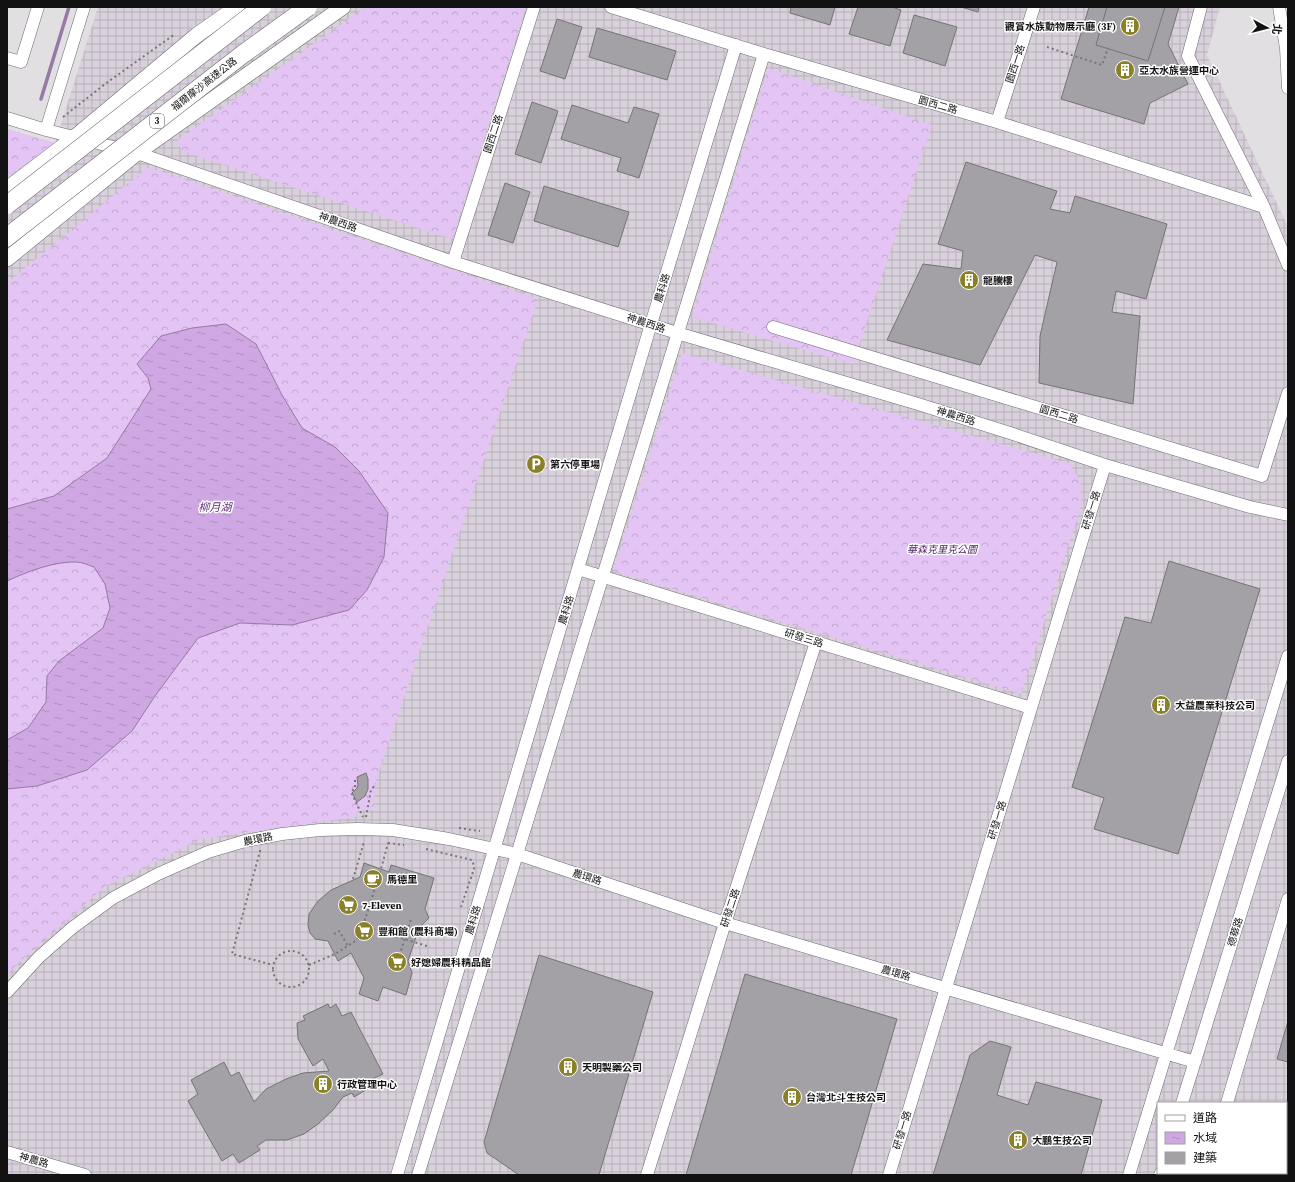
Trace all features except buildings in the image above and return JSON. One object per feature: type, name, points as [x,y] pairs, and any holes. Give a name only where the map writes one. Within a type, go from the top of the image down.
[{"type":"highway","points":[[7,205],[262,7]]},
{"type":"highway","name":"福爾摩沙高速公路","points":[[7,237],[243,54],[308,7]]},
{"type":"main road","points":[[7,189],[75,137],[197,35],[237,7]]},
{"type":"main road","points":[[7,259],[137,154],[343,7]]},
{"type":"street","points":[[7,58],[21,62],[38,7]]},
{"type":"street","points":[[46,130],[84,7]]},
{"type":"street","name":"園西二路","points":[[453,262],[534,7]]},
{"type":"street","name":"園西二路","points":[[611,7],[764,54],[997,122],[1264,207]]},
{"type":"street","name":"園西一路","points":[[997,122],[1034,7]]},
{"type":"street","points":[[1201,7],[1188,56],[1264,207],[1288,265]]},
{"type":"street","points":[[1279,7],[1286,48],[1288,88]]},
{"type":"street","name":"農科路","points":[[397,1175],[651,324],[736,45]]},
{"type":"street","points":[[418,1175],[764,54]]},
{"type":"street","name":"神農西路","points":[[7,118],[137,154],[453,262],[677,333],[1010,433],[1104,465],[1250,507],[1288,515]]},
{"type":"street","name":"園西二路","points":[[773,327],[1262,476],[1288,393]]},
{"type":"street","name":"研發一路","points":[[889,1175],[1104,465]]},
{"type":"street","name":"研發三路","points":[[578,569],[1031,708]]},
{"type":"street","name":"研發二路","points":[[647,1175],[725,923],[816,642]]},
{"type":"street","points":[[1129,1175],[1288,656]]},
{"type":"street","name":"德華路","points":[[1182,1102],[1288,761]]},
{"type":"street","name":"農環路","points":[[7,992],[39,957],[72,928],[113,898],[158,874],[208,852],[245,841],[282,834],[320,830],[393,830],[426,834],[517,854],[725,923],[1195,1062]]},
{"type":"street","points":[[1227,1102],[1288,899]]},
{"type":"street","name":"神農路","points":[[7,1152],[85,1175]]},
{"type":"path","points":[[46,130],[105,84],[175,34]]},
{"type":"path","points":[[1047,47],[1102,66],[1108,48]]},
{"type":"path","points":[[355,780],[355,788],[351,792],[363,817],[370,817]]},
{"type":"path","points":[[365,817],[371,790],[376,784]]},
{"type":"path","points":[[458,828],[480,831]]},
{"type":"path","points":[[354,879],[363,842],[370,842]]},
{"type":"path","points":[[382,843],[408,846]]},
{"type":"path","points":[[309,965],[334,954],[357,940],[382,869],[388,843]]},
{"type":"path","points":[[422,848],[472,860],[474,863],[474,869],[461,907]]},
{"type":"path","points":[[267,850],[260,851],[232,954],[273,965]]},
{"type":"path","points":[[398,960],[411,919]]},
{"type":"path","points":[[363,926],[430,947]]},
{"type":"path","points":[[334,934],[339,931],[348,946]]},
{"type":"path","points":[[287,951],[299,952],[304,956],[309,965],[309,972],[303,983],[292,988],[286,987],[281,985],[276,980],[273,965],[276,958],[287,951]]},
{"type":"shaded area","points":[[98,7],[1220,7],[1207,55],[1288,227],[1288,1175],[7,1175],[7,129],[55,143]]},
{"type":"green space","points":[[366,7],[526,7],[452,239],[181,151],[178,140]]},
{"type":"green space","points":[[768,68],[932,125],[853,364],[692,317]]},
{"type":"green space","points":[[7,129],[55,143],[7,177]]},
{"type":"green space","points":[[148,167],[538,299],[376,781],[373,810],[358,810],[356,817],[200,839],[106,886],[18,963],[7,975],[7,283]]},
{"type":"green space","name":"華森克里克公園","points":[[682,353],[1070,464],[1081,483],[1082,503],[1021,694],[613,571]]},
{"type":"water","name":"柳月湖","points":[[226,324],[256,344],[282,395],[302,428],[335,447],[359,471],[388,513],[384,557],[367,590],[349,610],[292,625],[240,623],[198,638],[155,696],[132,731],[87,770],[37,786],[7,789],[7,740],[28,728],[46,702],[47,676],[59,661],[103,628],[110,608],[105,584],[94,567],[83,563],[68,562],[50,565],[7,581],[7,509],[54,496],[107,458],[151,389],[148,378],[137,364],[161,336],[192,328]]},
{"type":"waterway","points":[[41,99],[69,7]]},
{"type":"place","name":"觀賞水族動物展示廳 (3F)","points":[[1130,26]]},
{"type":"place","name":"亞太水族營運中心","points":[[1125,70]]},
{"type":"place","name":"龍騰樓","points":[[969,280]]},
{"type":"place","name":"第六停車場","points":[[536,464]]},
{"type":"place","name":"大益農業科技公司","points":[[1161,705]]},
{"type":"place","name":"馬德里","points":[[373,879]]},
{"type":"place","name":"7-Eleven","points":[[348,905]]},
{"type":"place","name":"豐和館 (農科商場)","points":[[364,931]]},
{"type":"place","name":"好媳婦農科精品館","points":[[397,962]]},
{"type":"place","name":"天明製藥公司","points":[[568,1067]]},
{"type":"place","name":"行政管理中心","points":[[323,1084]]},
{"type":"place","name":"台灣北斗生技公司","points":[[792,1097]]},
{"type":"place","name":"大鵬生技公司","points":[[1018,1140]]}]
